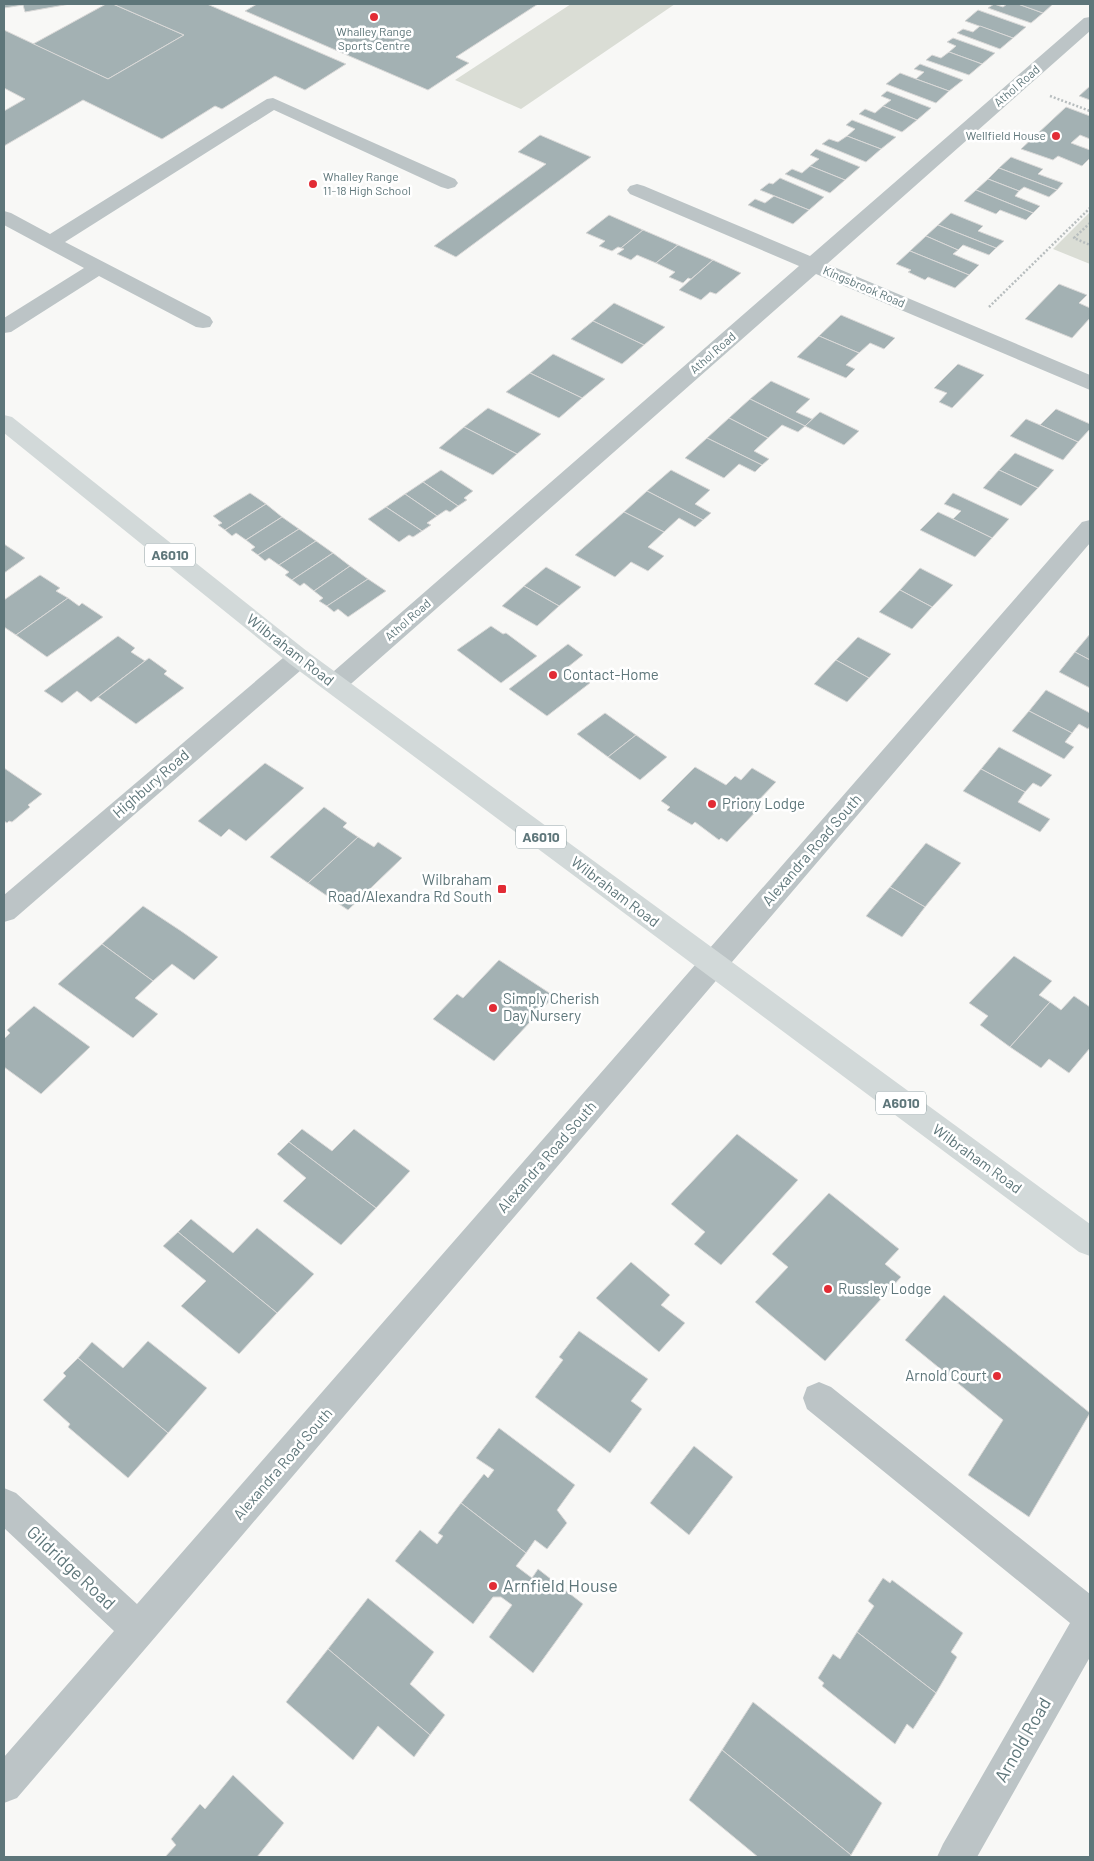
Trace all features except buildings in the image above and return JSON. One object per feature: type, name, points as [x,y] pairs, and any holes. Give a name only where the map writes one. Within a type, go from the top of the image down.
[{"type":"highway","name":"Wilbraham Road","points":[[4,424],[299,658],[1090,1242]]},
{"type":"street","name":"Athol Road","points":[[335,684],[1090,22]]},
{"type":"street","points":[[51,242],[273,103],[448,183]]},
{"type":"street","name":"Kingsbrook Road","points":[[637,190],[1090,383]]},
{"type":"street","points":[[4,217],[203,322]]},
{"type":"street","points":[[4,327],[99,268]]},
{"type":"street","name":"Alexandra Road South","points":[[4,1786],[1090,528]]},
{"type":"street","name":"Highbury Road","points":[[4,911],[299,658]]},
{"type":"street","points":[[819,1398],[1090,1624]]},
{"type":"street","name":"Gildridge Road","points":[[4,1505],[139,1630]]},
{"type":"street","name":"Arnold Road","points":[[956,1857],[1090,1624]]},
{"type":"path","points":[[1019,85],[1090,111]]},
{"type":"path","points":[[965,330],[1090,208]]},
{"type":"path","points":[[1090,223],[1089,227],[1074,238],[1090,245]]},
{"type":"shaded area","points":[[571,4],[675,4],[521,109],[455,80]]},
{"type":"shaded area","points":[[1090,212],[1090,264],[1053,249]]},
{"type":"place","name":"Whalley Range Sports Centre","points":[[374,17]]},
{"type":"place","name":"Wellfield House","points":[[1056,136]]},
{"type":"place","name":"Whalley Range 11-18 High School","points":[[313,184]]},
{"type":"place","name":"Contact-Home","points":[[553,675]]},
{"type":"place","name":"Priory Lodge","points":[[712,804]]},
{"type":"place","name":"Wilbraham Road/Alexandra Rd South","points":[[502,889]]},
{"type":"place","name":"Simply Cherish Day Nursery","points":[[493,1008]]},
{"type":"place","name":"Russley Lodge","points":[[828,1289]]},
{"type":"place","name":"Arnold Court","points":[[997,1376]]},
{"type":"place","name":"Arnfield House","points":[[493,1586]]}]
